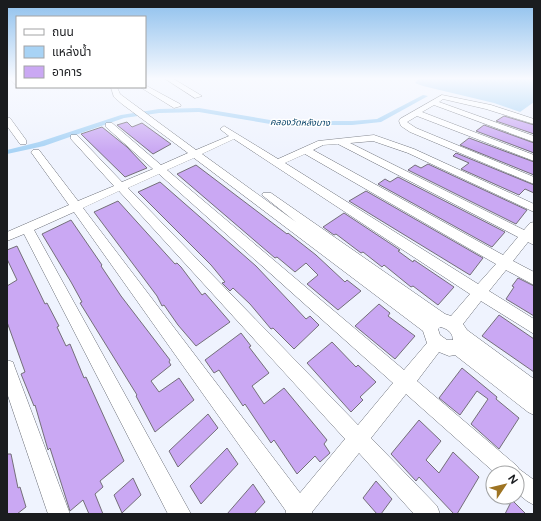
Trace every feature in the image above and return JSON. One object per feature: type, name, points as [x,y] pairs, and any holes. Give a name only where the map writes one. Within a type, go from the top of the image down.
[{"type":"street","points":[[130,102],[167,127],[447,333],[534,390]]},
{"type":"street","points":[[170,102],[177,106]]},
{"type":"street","points":[[433,102],[403,121],[408,127],[534,181]]},
{"type":"street","points":[[434,102],[534,139]]},
{"type":"street","points":[[468,102],[534,122]]},
{"type":"street","points":[[417,113],[534,158]]},
{"type":"street","points":[[7,120],[23,142]]},
{"type":"street","points":[[109,125],[501,465]]},
{"type":"street","points":[[224,130],[534,327]]},
{"type":"street","points":[[7,236],[235,136]]},
{"type":"street","points":[[74,137],[429,514]]},
{"type":"street","points":[[278,163],[321,144],[374,138],[411,151],[534,208]]},
{"type":"street","points":[[36,152],[299,513],[358,438],[447,333],[504,262],[531,234],[340,142]]},
{"type":"street","points":[[307,151],[534,280]]},
{"type":"street","points":[[27,228],[180,514]]},
{"type":"street","points":[[447,333],[534,406]]},
{"type":"street","points":[[7,368],[59,514]]},
{"type":"street","points":[[525,486],[534,494]]},
{"type":"water","points":[[491,102],[534,102],[520,112]]},
{"type":"building","points":[[504,116],[534,125],[534,134],[496,121]]},
{"type":"building","points":[[127,122],[132,127],[142,123],[171,144],[153,154],[117,125]]},
{"type":"building","points":[[484,125],[534,143],[534,153],[476,131]]},
{"type":"building","points":[[102,127],[127,147],[147,168],[125,177],[81,134]]},
{"type":"building","points":[[469,138],[534,162],[534,175],[460,145]]},
{"type":"building","points":[[456,153],[534,185],[534,193],[525,189],[519,195],[461,169],[469,163],[453,156]]},
{"type":"building","points":[[428,164],[527,210],[516,224],[408,170],[415,165],[421,168]]},
{"type":"building","points":[[196,165],[287,234],[288,233],[316,255],[345,282],[347,280],[361,291],[338,310],[307,284],[318,275],[306,263],[295,272],[277,257],[275,258],[177,174]]},
{"type":"building","points":[[398,177],[505,232],[492,247],[378,184],[385,179],[390,182]]},
{"type":"building","points":[[160,182],[256,266],[306,319],[310,316],[319,325],[294,349],[273,328],[271,329],[250,304],[233,288],[230,291],[222,283],[225,282],[211,265],[138,192]]},
{"type":"building","points":[[366,191],[483,258],[470,275],[349,201]]},
{"type":"building","points":[[118,201],[175,264],[177,263],[181,267],[202,295],[205,293],[230,322],[196,346],[178,325],[164,305],[162,306],[157,296],[94,212]]},
{"type":"building","points":[[344,213],[400,250],[398,251],[413,262],[414,260],[454,287],[438,305],[413,286],[411,287],[384,265],[382,267],[363,252],[361,253],[336,234],[334,235],[323,227]]},
{"type":"building","points":[[71,220],[121,296],[170,360],[169,362],[171,365],[151,381],[159,392],[179,378],[194,400],[155,432],[136,396],[137,395],[80,303],[82,302],[71,282],[42,234]]},
{"type":"building","points":[[17,246],[45,304],[47,303],[59,326],[57,327],[66,346],[70,344],[84,378],[86,377],[124,461],[100,481],[103,487],[95,494],[103,514],[89,514],[83,500],[70,511],[50,448],[48,450],[35,405],[34,406],[21,374],[25,372],[7,322],[7,286],[17,280],[7,259],[7,250]]},
{"type":"building","points":[[518,278],[534,286],[534,316],[506,299],[514,287],[512,286]]},
{"type":"building","points":[[379,304],[390,313],[388,316],[415,336],[395,359],[355,326]]},
{"type":"building","points":[[499,315],[534,339],[534,372],[482,336]]},
{"type":"building","points":[[241,333],[251,346],[249,347],[269,373],[252,386],[264,404],[284,388],[327,440],[324,444],[330,453],[320,462],[315,456],[297,474],[274,440],[271,443],[245,404],[243,406],[219,370],[214,373],[205,360]]},
{"type":"building","points":[[332,342],[356,367],[358,365],[376,382],[360,397],[363,400],[351,412],[307,363]]},
{"type":"building","points":[[462,368],[497,397],[496,399],[519,418],[499,449],[471,424],[488,399],[477,391],[460,415],[439,398]]},
{"type":"building","points":[[208,414],[218,428],[178,467],[169,451]]},
{"type":"building","points":[[419,420],[441,441],[426,460],[439,473],[453,452],[479,477],[457,514],[454,514],[419,477],[416,481],[391,454]]},
{"type":"building","points":[[227,448],[238,464],[201,504],[190,486]]},
{"type":"building","points":[[7,454],[11,454],[18,488],[20,487],[26,507],[17,514],[7,514]]},
{"type":"building","points":[[133,478],[141,495],[122,513],[114,495]]},
{"type":"building","points":[[376,481],[392,499],[381,514],[377,514],[363,498]]},
{"type":"building","points":[[253,484],[265,502],[254,514],[227,514]]},
{"type":"building","points":[[510,505],[517,505],[526,514],[505,514]]},
{"type":"waterway","name":"คลองวัดหลังบาง","points":[[7,152],[41,144],[123,116],[159,111],[199,110],[276,123],[352,123],[379,121],[413,102]]}]
